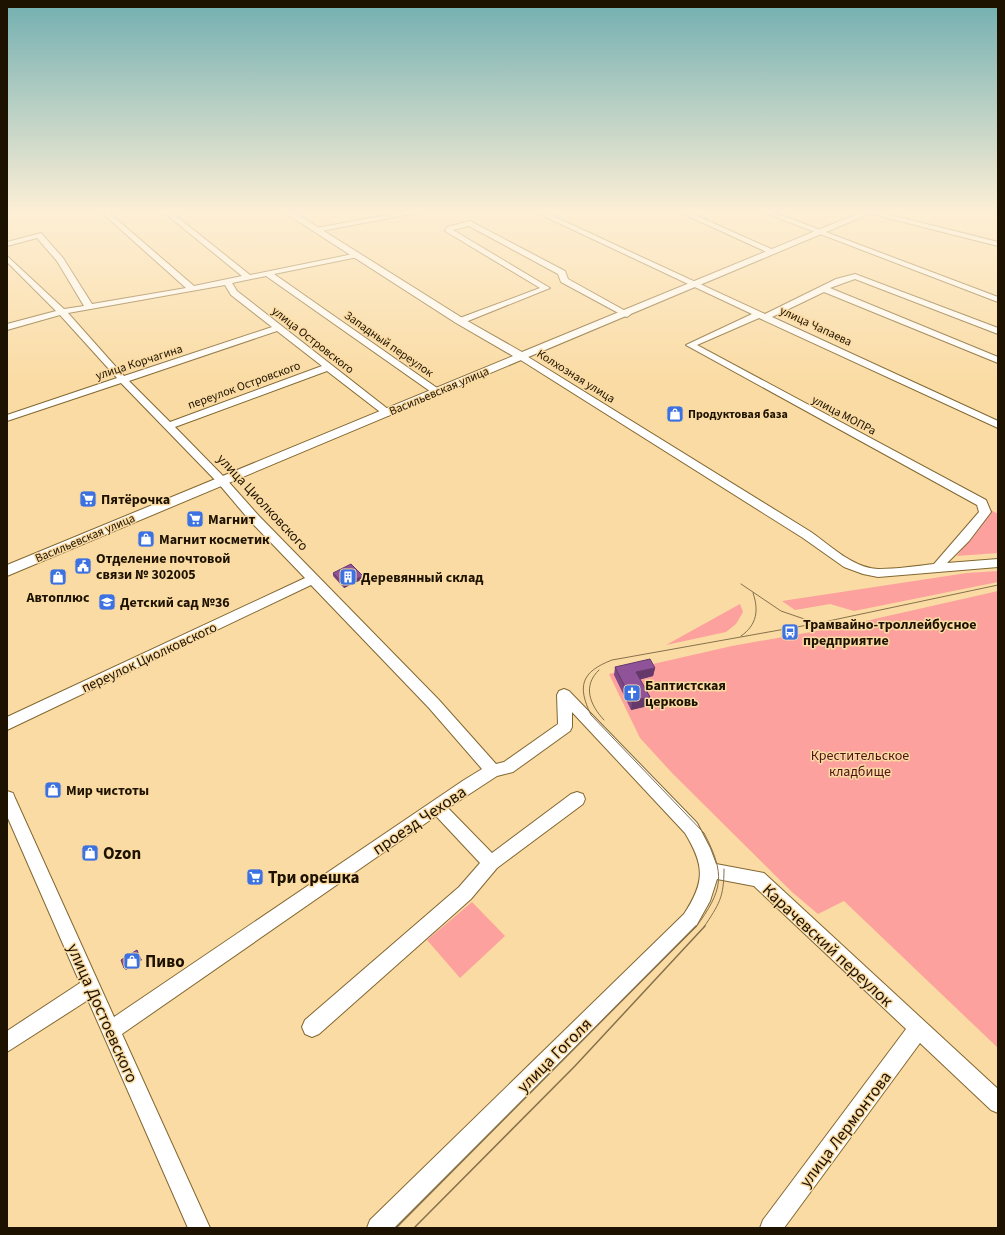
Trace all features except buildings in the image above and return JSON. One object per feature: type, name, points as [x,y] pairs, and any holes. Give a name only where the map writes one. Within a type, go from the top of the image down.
[{"type":"main road","name":"Колхозная улица","points":[[377,269],[460,321],[522,357]]},
{"type":"main road","name":"Васильевская улица","points":[[7,571],[734,269]]},
{"type":"street","name":"улица Циолковского","points":[[18,269],[62,312],[123,380],[222,481],[251,514],[434,704],[493,771]]},
{"type":"street","points":[[66,269],[70,278],[89,307]]},
{"type":"street","points":[[169,269],[192,289]]},
{"type":"street","points":[[237,269],[248,277]]},
{"type":"street","points":[[7,327],[62,312],[192,289],[293,269]]},
{"type":"street","points":[[524,269],[555,284],[626,314]]},
{"type":"street","points":[[460,321],[555,284],[562,273],[554,269]]},
{"type":"street","name":"улица Чапаева","points":[[663,269],[998,425]]},
{"type":"street","points":[[915,269],[998,300]]},
{"type":"street","name":"Западный переулок","points":[[268,274],[437,392]]},
{"type":"street","points":[[763,315],[852,277],[859,277],[998,331]]},
{"type":"street","name":"улица Островского","points":[[227,282],[234,293],[388,413]]},
{"type":"street","points":[[825,289],[998,360]]},
{"type":"street","name":"улица МОПРа","points":[[763,315],[690,345],[982,503],[985,512],[965,538],[942,560],[938,568]]},
{"type":"street","name":"улица Корчагина","points":[[7,418],[278,328]]},
{"type":"street","name":"Колхозная улица","points":[[522,357],[807,535],[851,566],[863,571],[878,573],[998,563]]},
{"type":"street","name":"переулок Островского","points":[[169,426],[328,367]]},
{"type":"street","name":"переулок Циолковского","points":[[7,724],[313,579]]},
{"type":"street","name":"проезд Чехова","points":[[111,1030],[438,807],[493,771],[508,767],[565,727],[564,695],[691,828],[700,841],[707,858],[709,870]]},
{"type":"street","name":"улица Достоевского","points":[[7,798],[56,904],[91,987],[199,1228]]},
{"type":"street","points":[[312,1027],[465,893],[491,863],[577,799]]},
{"type":"street","points":[[438,807],[491,863]]},
{"type":"street","name":"Карачевский переулок","points":[[709,870],[758,879],[998,1103]]},
{"type":"street","name":"улица Гоголя","points":[[378,1228],[690,920],[702,902],[709,880],[709,870]]},
{"type":"street","points":[[7,1042],[91,987]]},
{"type":"street","name":"улица Лермонтова","points":[[771,1228],[918,1029]]},
{"type":"green space","points":[[989,509],[998,514],[998,553],[957,556]]},
{"type":"green space","points":[[998,571],[998,582],[854,611],[830,604],[795,610],[782,601],[967,573]]},
{"type":"green space","name":"Крестительское кладбище","points":[[998,591],[998,1048],[844,901],[818,914],[792,892],[672,773],[640,738],[609,674],[732,646],[839,627]]},
{"type":"green space","points":[[740,604],[743,612],[736,624],[726,632],[666,645]]},
{"type":"green space","points":[[472,902],[505,936],[460,978],[427,940]]},
{"type":"tram line","points":[[741,584],[781,611],[813,622]]},
{"type":"tram line","points":[[696,927],[712,903],[718,882],[716,860],[711,848],[704,833],[591,715],[584,696],[583,688],[588,675],[612,660],[819,623],[998,585]]},
{"type":"tram line","points":[[741,636],[750,627],[755,617],[756,605],[753,593]]},
{"type":"tram line","points":[[599,670],[594,676],[589,689],[592,702],[604,720]]},
{"type":"tram line","points":[[704,927],[720,900],[723,887],[724,869]]},
{"type":"tram line","points":[[396,1228],[696,926]]},
{"type":"tram line","points":[[414,1228],[575,1066],[705,926]]},
{"type":"place","name":"Продуктовая база","points":[[675,414]]},
{"type":"place","name":"Пятёрочка","points":[[88,499]]},
{"type":"place","name":"Магнит","points":[[195,519]]},
{"type":"place","name":"Магнит косметик","points":[[146,539]]},
{"type":"place","name":"Отделение почтовой связи № 302005","points":[[83,566]]},
{"type":"place","name":"Автоплюс","points":[[58,577]]},
{"type":"place","name":"Деревянный склад","points":[[348,577]]},
{"type":"place","name":"Детский сад №36","points":[[107,602]]},
{"type":"place","name":"Трамвайно-троллейбусное предприятие","points":[[790,632]]},
{"type":"place","name":"Баптистская церковь","points":[[632,693]]},
{"type":"place","name":"Мир чистоты","points":[[53,790]]},
{"type":"place","name":"Ozon","points":[[90,853]]},
{"type":"place","name":"Три орешка","points":[[255,877]]},
{"type":"place","name":"Пиво","points":[[132,961]]}]
